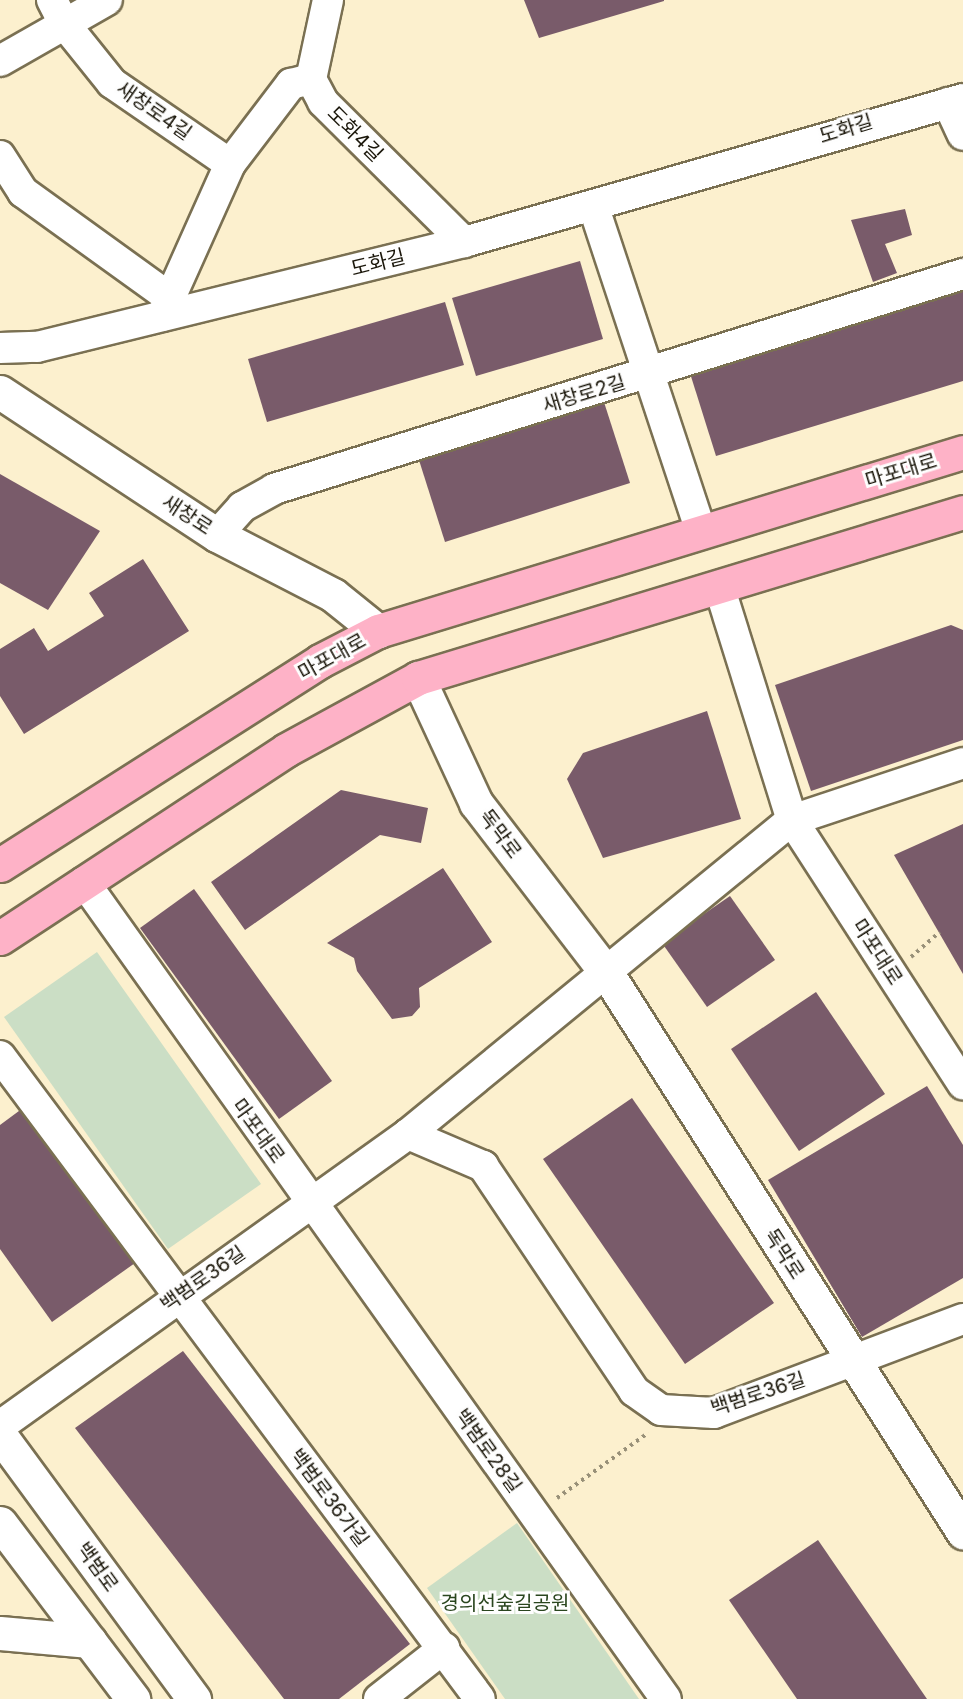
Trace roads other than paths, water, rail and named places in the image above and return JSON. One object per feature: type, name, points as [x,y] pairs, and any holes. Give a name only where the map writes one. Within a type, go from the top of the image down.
[{"type":"main road","name":"새창로","points":[[0,392],[217,535],[333,595],[378,631]]},
{"type":"main road","name":"마포대로","points":[[0,865],[320,661],[378,631],[963,452]]},
{"type":"main road","points":[[0,938],[286,750],[418,678],[963,512]]},
{"type":"main road","name":"독막로","points":[[418,678],[476,803],[608,975],[963,1532]]},
{"type":"main road","name":"백범로","points":[[0,1435],[194,1699]]},
{"type":"main road","points":[[0,1523],[133,1699]]},
{"type":"main road","points":[[0,1633],[90,1641]]},
{"type":"street","points":[[0,61],[58,11],[107,0]]},
{"type":"street","points":[[0,156],[23,192],[166,307],[230,164],[291,84],[311,79],[328,0]]},
{"type":"street","name":"새창로4길","points":[[58,11],[112,83],[230,164]]},
{"type":"street","name":"도화4길","points":[[311,79],[323,102],[464,242]]},
{"type":"street","points":[[956,101],[963,135]]},
{"type":"street","name":"도화길","points":[[0,348],[37,347],[166,307],[464,242],[594,208],[911,110],[956,101]]},
{"type":"street","points":[[594,208],[701,531]]},
{"type":"street","name":"새창로2길","points":[[217,535],[242,507],[274,489],[963,274]]},
{"type":"street","name":"마포대로","points":[[719,586],[792,820],[963,1084]]},
{"type":"street","points":[[608,975],[792,820],[963,764]]},
{"type":"street","name":"마포대로","points":[[84,882],[310,1204]]},
{"type":"street","name":"백범로36길","points":[[0,1426],[177,1297],[408,1134],[608,975]]},
{"type":"street","points":[[0,1056],[177,1297]]},
{"type":"street","name":"백범로36길","points":[[408,1134],[483,1166],[634,1392],[661,1410],[714,1413],[853,1362],[963,1318]]},
{"type":"street","name":"백범로28길","points":[[310,1204],[666,1699]]},
{"type":"street","name":"백범로36가길","points":[[177,1297],[444,1648],[480,1699]]},
{"type":"street","points":[[379,1699],[444,1648]]},
{"type":"park label","name":"경의선숲길공원","points":[[505,1603]]}]
